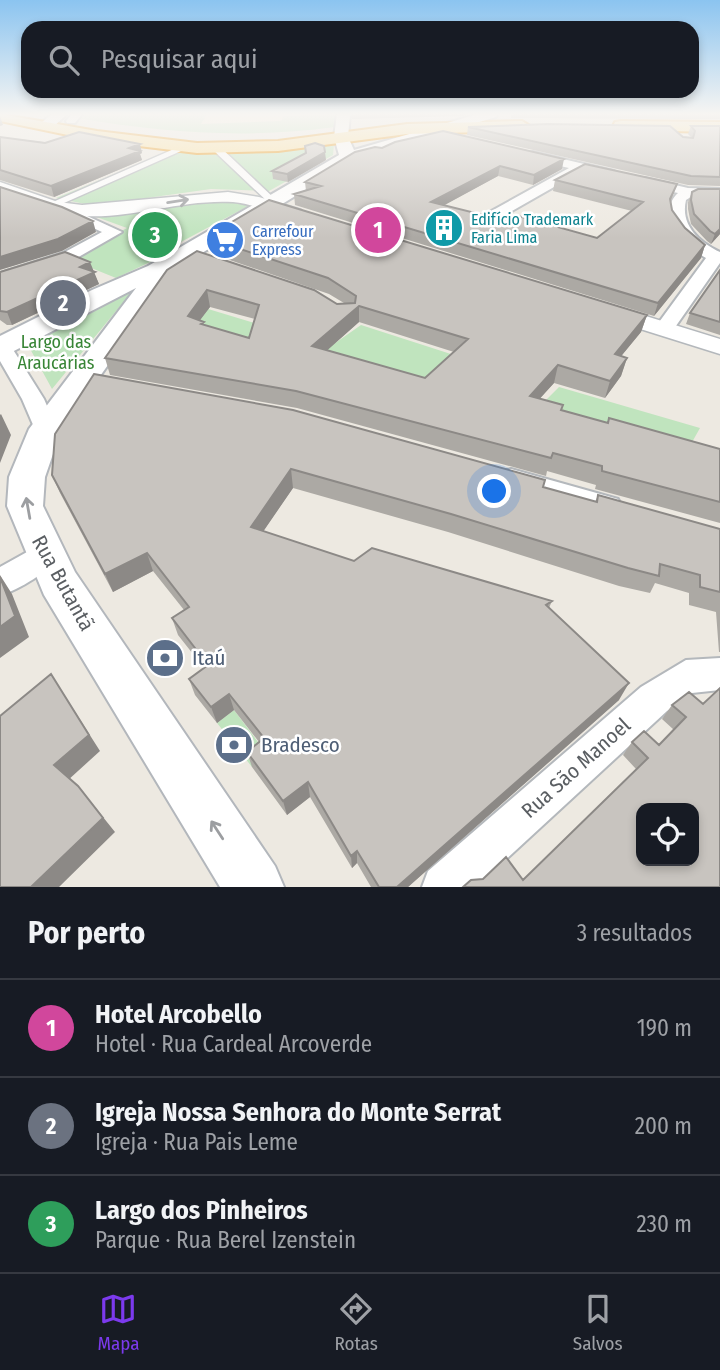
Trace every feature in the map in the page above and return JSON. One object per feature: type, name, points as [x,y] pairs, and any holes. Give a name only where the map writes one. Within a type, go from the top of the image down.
[{"type":"main road","points":[[1,346],[101,295],[156,271],[353,155]]},
{"type":"main road","name":"Rua Butantã","points":[[156,271],[145,296],[96,382],[45,429],[27,477],[25,506],[44,554],[85,626],[254,887]]},
{"type":"street","points":[[56,207],[168,155]]},
{"type":"street","points":[[223,155],[269,203]]},
{"type":"street","points":[[530,155],[621,176]]},
{"type":"street","points":[[491,217],[580,167]]},
{"type":"street","points":[[635,179],[689,192],[720,193]]},
{"type":"street","points":[[0,187],[113,230],[102,239],[69,256],[0,279]]},
{"type":"street","points":[[664,329],[718,257],[690,238],[678,223],[677,205],[680,198],[689,192]]},
{"type":"street","points":[[56,207],[117,209],[209,197],[269,203],[316,220]]},
{"type":"street","points":[[186,253],[215,262]]},
{"type":"street","points":[[589,305],[720,347]]},
{"type":"street","points":[[1,346],[33,399],[45,429]]},
{"type":"street","points":[[491,473],[626,511]]},
{"type":"street","points":[[0,583],[44,554]]},
{"type":"street","name":"Rua São Manoel","points":[[444,887],[654,699],[686,677],[720,674]]},
{"type":"green space","points":[[159,155],[332,155],[269,191],[211,189],[104,204],[85,204],[56,198]]},
{"type":"green space","points":[[205,199],[254,203],[164,251],[161,257],[116,278],[69,259],[127,228],[91,215]]},
{"type":"green space","name":"Largo das Araucárias","points":[[135,288],[52,389],[28,345]]},
{"type":"green space","points":[[195,305],[331,346],[361,325],[457,356],[443,370],[545,401],[559,387],[700,428],[691,444],[720,463],[158,316]]},
{"type":"green space","points":[[234,710],[267,754],[252,767],[217,723]]},
{"type":"building","points":[[0,155],[129,155],[51,186],[0,170]]},
{"type":"building","points":[[301,155],[319,155],[287,174],[272,171]]},
{"type":"building","points":[[349,155],[548,155],[564,159],[534,175],[500,166],[431,202],[483,215],[487,213],[510,219],[515,215],[597,238],[643,202],[555,180],[585,164],[677,184],[670,199],[672,210],[685,228],[705,245],[658,303],[294,194],[321,186],[305,182]]},
{"type":"building","points":[[597,155],[720,155],[720,177],[691,176]]},
{"type":"building","points":[[0,187],[62,207],[93,221],[58,239],[0,257]]},
{"type":"building","points":[[698,189],[720,189],[720,229],[715,234],[694,214],[692,192]]},
{"type":"building","points":[[269,200],[647,315],[615,354],[627,358],[610,381],[558,365],[530,396],[563,405],[561,410],[608,423],[609,418],[720,449],[720,502],[602,471],[602,466],[553,453],[551,458],[296,391],[105,358],[167,270],[197,251],[314,290],[337,304],[355,303],[356,296],[328,278],[213,240],[216,238],[208,236]],"holes":[[[207,290],[259,305],[249,338],[201,324],[204,322],[188,316]],[[359,306],[468,339],[425,378],[312,346]]]},
{"type":"building","points":[[65,252],[90,262],[80,267],[95,272],[7,312],[0,311],[0,272]]},
{"type":"building","points":[[720,270],[720,322],[690,313]]},
{"type":"building","points":[[94,374],[293,410],[545,480],[543,487],[597,502],[598,495],[720,529],[720,592],[700,587],[700,575],[660,564],[659,576],[628,568],[291,469],[251,527],[354,561],[372,548],[552,601],[546,605],[629,683],[397,887],[379,887],[357,851],[351,856],[308,782],[283,801],[247,752],[264,738],[229,694],[211,707],[189,679],[208,665],[172,618],[189,607],[147,553],[105,574],[52,475],[55,434]]},
{"type":"building","points":[[0,577],[15,616],[0,627]]},
{"type":"building","points":[[51,674],[89,735],[54,765],[78,786],[103,818],[31,887],[0,887],[0,716]]},
{"type":"building","points":[[720,688],[720,887],[463,887],[471,880],[483,879],[506,857],[523,880],[648,758],[632,742],[644,731],[659,745],[686,717],[672,705],[689,692],[703,704]]},
{"type":"place","name":"Edifício Trademark Faria Lima","points":[[444,228]]},
{"type":"place","name":"Hotel Arcobello","points":[[378,230]]},
{"type":"place","name":"Largo dos Pinheiros","points":[[155,235]]},
{"type":"place","name":"Carrefour Express","points":[[225,240]]},
{"type":"place","name":"Igreja Nossa Senhora do Monte Serrat","points":[[63,303]]},
{"type":"place","name":"Itaú","points":[[165,658]]},
{"type":"place","name":"Bradesco","points":[[234,745]]}]
